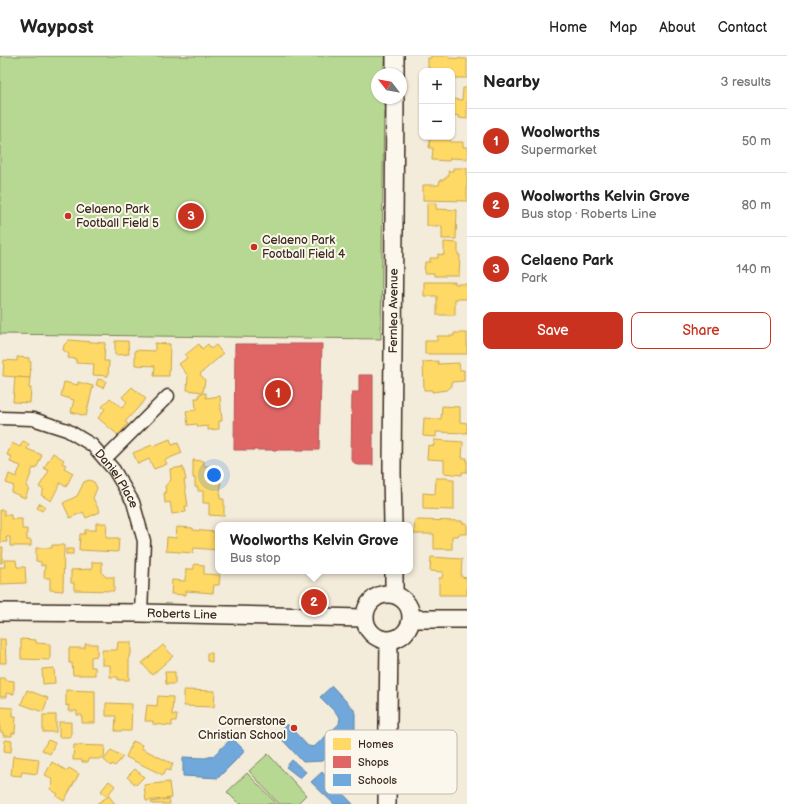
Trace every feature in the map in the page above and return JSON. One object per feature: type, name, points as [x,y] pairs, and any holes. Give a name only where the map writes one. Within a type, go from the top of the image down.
[{"type":"main road","points":[[395,56],[395,68]]},
{"type":"main road","name":"Fernlea Avenue","points":[[393,522],[395,104]]},
{"type":"main road","points":[[394,574],[394,594]]},
{"type":"main road","points":[[394,594],[402,598],[407,604],[411,611],[412,619],[407,631],[402,636],[389,641],[375,637],[370,632],[364,618],[368,604],[373,599],[380,595],[394,594]]},
{"type":"main road","name":"Roberts Line","points":[[0,612],[141,613],[364,618]]},
{"type":"main road","points":[[412,619],[467,619]]},
{"type":"main road","points":[[388,730],[389,641]]},
{"type":"main road","points":[[388,794],[388,804]]},
{"type":"street","points":[[105,459],[168,396]]},
{"type":"street","name":"Daniel Place","points":[[0,418],[33,419],[67,430],[92,445],[114,470],[133,502],[144,541],[141,613]]},
{"type":"green space","points":[[0,56],[384,56],[384,68],[371,68],[371,104],[384,104],[381,339],[0,334]]},
{"type":"green space","points":[[268,754],[306,795],[297,804],[279,804],[249,771]]},
{"type":"green space","points":[[247,773],[277,804],[239,804],[227,792]]},
{"type":"building: Homes","points":[[431,56],[449,56],[449,58],[467,59],[467,78],[455,78],[455,68],[428,68],[428,58],[431,58]]},
{"type":"building: Homes","points":[[463,88],[467,88],[467,119],[459,118],[460,116],[455,115],[455,99],[462,100]]},
{"type":"building: Homes","points":[[430,140],[450,140],[450,142],[463,142],[463,147],[467,147],[467,159],[450,158],[449,161],[432,160],[433,148],[429,148]]},
{"type":"building: Homes","points":[[453,168],[467,168],[467,201],[423,200],[423,185],[439,185],[440,180],[443,180],[449,175],[448,171],[453,171]]},
{"type":"building: Homes","points":[[427,203],[436,203],[436,209],[457,210],[456,239],[442,239],[442,226],[427,226]]},
{"type":"building: Homes","points":[[444,242],[458,243],[458,255],[460,255],[459,276],[434,276],[434,273],[424,273],[425,262],[430,262],[430,258],[438,258],[438,254],[444,255]]},
{"type":"building: Homes","points":[[424,282],[455,282],[455,284],[467,284],[467,299],[455,299],[455,315],[437,315],[437,296],[424,296]]},
{"type":"building: Homes","points":[[454,333],[467,333],[467,354],[425,354],[425,341],[437,341],[437,336],[454,336]]},
{"type":"building: Homes","points":[[69,340],[105,343],[104,361],[109,361],[108,376],[93,375],[94,364],[76,363],[76,359],[68,358],[69,354],[63,350],[64,345]]},
{"type":"building: Homes","points":[[115,341],[128,341],[129,354],[115,355]]},
{"type":"building: Homes","points":[[155,343],[170,344],[169,376],[154,376],[155,366],[135,365],[135,350],[155,351]]},
{"type":"building: Homes","points":[[199,344],[202,349],[208,344],[211,349],[216,345],[223,354],[200,374],[205,380],[203,392],[187,390],[188,376],[179,364],[187,358],[185,355]]},
{"type":"building: Homes","points":[[17,357],[29,358],[29,361],[31,362],[30,378],[3,376],[4,360],[17,361]]},
{"type":"building: Homes","points":[[438,361],[438,364],[459,363],[460,370],[464,370],[464,381],[452,382],[452,386],[447,390],[432,392],[432,390],[424,390],[423,362]]},
{"type":"building: Homes","points":[[15,377],[30,378],[30,403],[13,402]]},
{"type":"building: Homes","points":[[98,379],[106,381],[103,388],[96,385]]},
{"type":"building: Homes","points":[[64,382],[78,385],[78,382],[93,386],[86,416],[71,412],[74,400],[61,396]]},
{"type":"building: Homes","points":[[132,387],[146,399],[125,422],[128,424],[118,435],[98,418],[105,409],[102,407],[110,398],[122,408],[127,402],[122,397]]},
{"type":"building: Homes","points":[[206,393],[206,398],[220,396],[222,421],[219,421],[219,429],[208,430],[208,426],[198,427],[197,424],[188,425],[186,411],[196,410],[195,398],[199,398],[199,394]]},
{"type":"building: Homes","points":[[442,406],[460,407],[460,422],[467,423],[467,433],[436,432],[436,437],[423,436],[424,418],[441,419]]},
{"type":"building: Homes","points":[[170,439],[172,445],[178,443],[182,453],[165,460],[167,464],[154,469],[149,459],[138,464],[133,453]]},
{"type":"building: Homes","points":[[434,440],[463,442],[462,458],[467,458],[467,472],[462,472],[462,475],[444,473],[444,460],[427,459],[428,445],[434,446]]},
{"type":"building: Homes","points":[[23,441],[29,444],[27,449],[42,455],[36,469],[33,468],[26,487],[29,488],[25,498],[11,492],[14,486],[6,483],[9,474],[16,477],[21,466],[10,462],[12,457],[7,455],[12,443],[20,447]]},
{"type":"building: Homes","points":[[53,453],[64,460],[62,463],[66,465],[64,468],[73,473],[66,487],[60,483],[51,501],[41,495],[44,490],[39,487],[49,471],[44,468]]},
{"type":"building: Homes","points":[[193,460],[204,461],[204,466],[214,466],[214,473],[221,473],[220,499],[224,499],[224,516],[209,515],[209,503],[203,503],[203,491],[198,491],[198,487],[195,487],[195,478],[193,478]]},
{"type":"building: Homes","points":[[183,467],[186,480],[184,480],[188,506],[185,506],[186,512],[172,514],[170,502],[165,503],[165,486],[171,480],[170,469]]},
{"type":"building: Homes","points":[[436,478],[449,478],[449,480],[454,480],[454,510],[423,509],[423,493],[435,494]]},
{"type":"building: Homes","points":[[89,480],[94,482],[97,488],[93,498],[100,512],[86,518],[83,512],[70,518],[63,503],[77,496],[84,482]]},
{"type":"building: Homes","points":[[40,503],[45,506],[42,511],[37,508]]},
{"type":"building: Homes","points":[[0,510],[4,510],[4,515],[11,515],[11,519],[22,519],[22,529],[27,529],[27,540],[31,540],[31,546],[10,546],[10,537],[6,537],[7,542],[0,542]]},
{"type":"building: Homes","points":[[415,520],[462,521],[462,523],[467,523],[467,534],[452,536],[452,549],[434,549],[434,534],[414,534]]},
{"type":"building: Homes","points":[[96,523],[107,523],[106,538],[119,538],[118,552],[79,550],[80,534],[85,534],[85,530],[96,530]]},
{"type":"building: Homes","points":[[177,527],[215,532],[215,550],[194,548],[193,553],[166,551],[167,537],[176,538]]},
{"type":"building: Homes","points":[[52,545],[64,545],[63,591],[50,590],[50,578],[44,578],[45,565],[41,566],[41,562],[36,561],[36,548],[52,548]]},
{"type":"building: Homes","points":[[0,547],[3,547],[2,563],[0,563]]},
{"type":"building: Homes","points":[[66,549],[73,549],[73,554],[66,554]]},
{"type":"building: Homes","points":[[431,557],[462,559],[461,577],[467,578],[467,595],[439,595],[439,578],[442,578],[443,572],[430,571]]},
{"type":"building: Homes","points":[[4,560],[16,560],[17,567],[25,567],[26,583],[0,584],[0,567],[5,567]]},
{"type":"building: Homes","points":[[92,562],[102,562],[102,573],[106,577],[114,577],[114,591],[74,590],[74,583],[71,583],[71,570],[92,569]]},
{"type":"building: Homes","points":[[194,564],[204,565],[204,574],[220,575],[219,585],[214,585],[213,593],[186,591],[186,595],[171,594],[172,580],[185,581],[186,569],[194,569]]},
{"type":"building: Homes","points":[[0,639],[5,639],[6,663],[0,663]]},
{"type":"building: Homes","points":[[21,639],[36,640],[36,643],[50,644],[50,660],[21,659]]},
{"type":"building: Homes","points":[[118,642],[131,642],[131,655],[129,655],[129,680],[118,680],[118,677],[110,677],[110,665],[102,665],[102,650],[117,650]]},
{"type":"building: Homes","points":[[85,644],[97,644],[97,656],[91,657],[91,667],[95,667],[95,675],[73,675],[72,663],[69,663],[69,648],[85,648]]},
{"type":"building: Homes","points":[[163,645],[173,656],[152,675],[142,663]]},
{"type":"building: Homes","points":[[207,653],[212,653],[212,662],[207,661]]},
{"type":"building: Homes","points":[[54,668],[55,683],[43,684],[42,669]]},
{"type":"building: Homes","points":[[165,672],[175,672],[175,684],[166,684]]},
{"type":"building: Homes","points":[[0,678],[14,681],[14,694],[6,693],[6,697],[0,697]]},
{"type":"building: Homes","points":[[27,690],[48,698],[43,712],[21,704]]},
{"type":"building: Homes","points":[[66,690],[95,691],[95,723],[82,723],[82,715],[77,715],[77,711],[68,711],[69,705],[66,706]]},
{"type":"building: Homes","points":[[184,690],[215,691],[214,707],[184,706]]},
{"type":"building: Homes","points":[[158,696],[173,697],[172,715],[177,715],[176,721],[172,721],[172,726],[153,724],[153,721],[145,721],[147,705],[157,706]]},
{"type":"building: Homes","points":[[106,703],[132,704],[131,731],[115,731],[116,716],[106,716]]},
{"type":"building: Homes","points":[[0,707],[13,708],[13,716],[16,716],[15,733],[12,733],[12,736],[3,736],[3,732],[0,732]]},
{"type":"building: Homes","points":[[43,715],[56,715],[56,732],[43,732]]},
{"type":"building: Homes","points":[[59,722],[71,722],[71,737],[59,737]]},
{"type":"building: Homes","points":[[5,740],[12,741],[11,752],[4,751]]},
{"type":"building: Homes","points":[[48,740],[55,743],[50,754],[42,750]]},
{"type":"building: Homes","points":[[133,741],[142,745],[141,748],[173,764],[170,771],[166,769],[163,775],[126,757]]},
{"type":"building: Homes","points":[[74,745],[105,746],[104,758],[88,759],[88,762],[73,760]]},
{"type":"building: Homes","points":[[111,750],[123,757],[115,766],[112,764],[111,766],[104,760]]},
{"type":"building: Homes","points":[[13,756],[39,759],[37,774],[22,772],[21,776],[11,775]]},
{"type":"building: Homes","points":[[52,762],[67,771],[69,768],[79,774],[64,801],[56,796],[58,794],[50,789],[53,784],[51,778],[45,775]]},
{"type":"building: Homes","points":[[135,769],[144,777],[136,785],[127,777]]},
{"type":"building: Homes","points":[[109,781],[115,786],[107,796],[101,791]]},
{"type":"building: Homes","points":[[169,782],[171,798],[146,801],[144,785]]},
{"type":"building: Homes","points":[[109,796],[115,804],[96,804]]},
{"type":"building: Homes","points":[[169,799],[170,804],[152,804],[151,802]]},
{"type":"building: Shops","points":[[235,344],[322,344],[319,450],[234,450]]},
{"type":"building: Shops","points":[[359,375],[373,375],[373,465],[357,465],[351,460],[352,392],[359,392]]},
{"type":"building: Schools","points":[[332,686],[355,711],[355,730],[332,730],[339,724],[340,717],[320,697]]},
{"type":"building: Schools","points":[[287,724],[308,746],[314,747],[325,737],[325,759],[323,761],[303,762],[277,734]]},
{"type":"building: Schools","points":[[232,738],[245,751],[218,778],[183,776],[183,757],[205,758],[213,756]]},
{"type":"building: Schools","points":[[292,760],[306,772],[300,778],[286,767]]},
{"type":"building: Schools","points":[[322,772],[325,775],[325,794],[343,794],[353,804],[334,804],[311,782]]},
{"type":"place","name":"Celaeno Park Football Field 5","points":[[68,216]]},
{"type":"place","name":"Celaeno Park","points":[[191,216]]},
{"type":"place","name":"Celaeno Park Football Field 4","points":[[254,247]]},
{"type":"place","name":"Woolworths","points":[[278,393]]},
{"type":"place","name":"Woolworths Kelvin Grove","points":[[314,602]]},
{"type":"place","name":"Cornerstone Christian School","points":[[294,728]]}]
